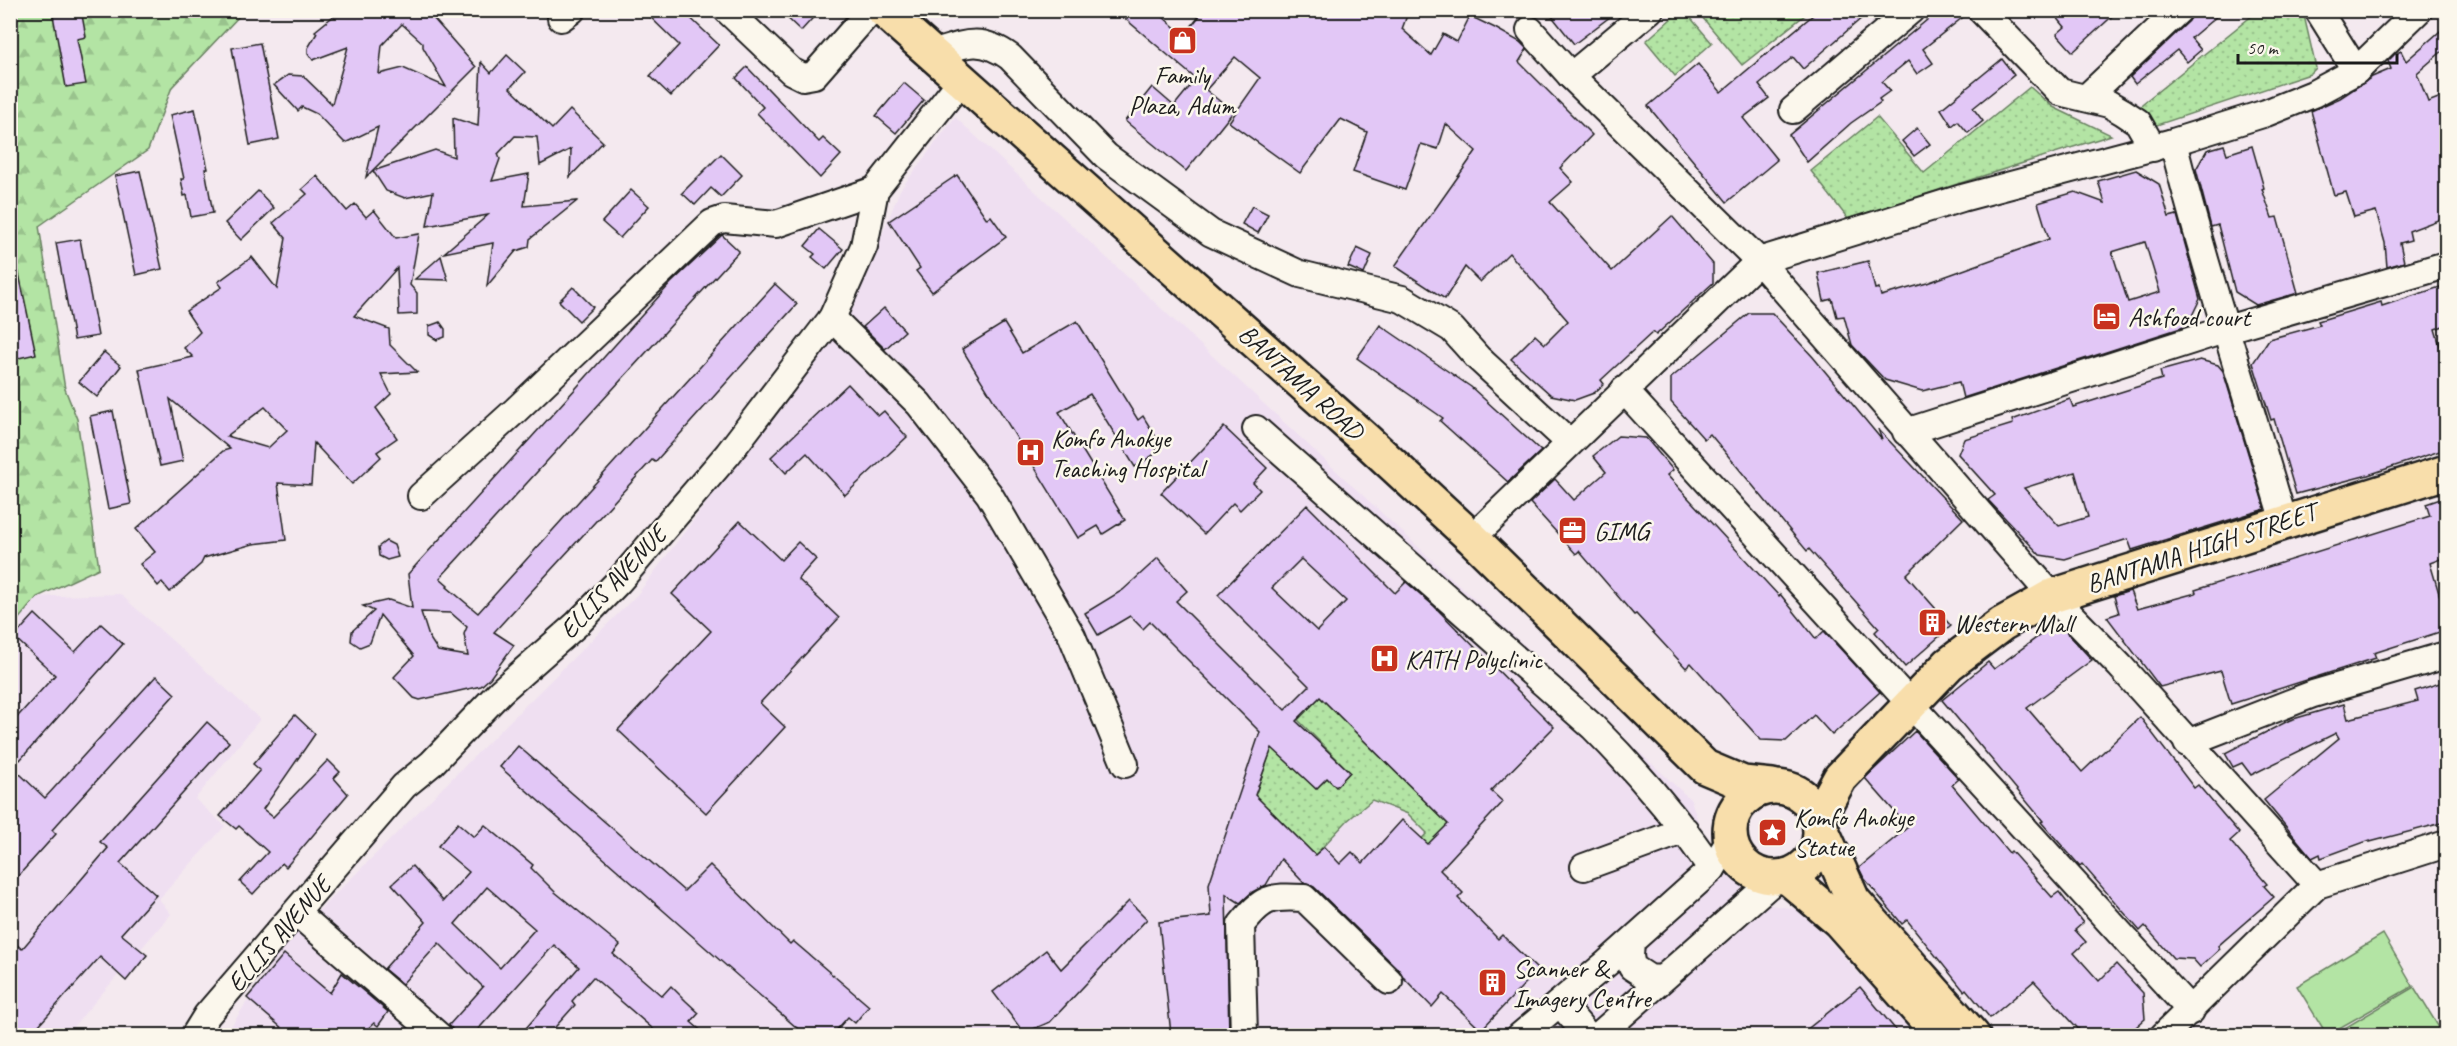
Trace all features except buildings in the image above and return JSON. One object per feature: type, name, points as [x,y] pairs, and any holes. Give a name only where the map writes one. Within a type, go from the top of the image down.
[{"type":"main road","name":"BANTAMA ROAD","points":[[883,10],[1366,440],[1472,538],[1705,767]]},
{"type":"main road","name":"BANTAMA HIGH STREET","points":[[1819,822],[1840,778],[1910,702],[1949,664],[2002,624],[2052,596],[2446,472]]},
{"type":"main road","points":[[1705,767],[1743,783],[1779,787],[1800,794],[1811,805],[1853,900],[1973,1035]]},
{"type":"main road","points":[[1705,767],[1742,863],[1758,874],[1782,877],[1798,871],[1812,858],[1820,840],[1819,822]]},
{"type":"main road","points":[[1730,832],[1735,811],[1744,799],[1757,790],[1840,778]]},
{"type":"main road","points":[[1782,877],[1839,921],[1941,1035]]},
{"type":"street","points":[[728,10],[791,71],[803,77],[814,75],[871,10]]},
{"type":"street","points":[[1570,76],[1650,10]]},
{"type":"street","points":[[1793,110],[1911,10]]},
{"type":"street","points":[[1981,10],[2060,92],[2109,104],[2138,122],[2163,145],[2227,329],[2284,522]]},
{"type":"street","points":[[2086,98],[2179,10]]},
{"type":"street","points":[[2318,10],[2356,71]]},
{"type":"street","points":[[1472,538],[1759,261],[1962,198],[2163,145],[2266,113],[2313,94],[2356,71],[2419,10]]},
{"type":"street","points":[[1530,30],[1570,76],[1759,261],[1906,432],[2052,596],[2120,666],[2317,885]]},
{"type":"street","points":[[932,54],[963,44],[993,44],[1010,57],[1106,156],[1211,233],[1300,274],[1402,300],[1452,329],[1478,358],[1570,443]]},
{"type":"street","name":"ELLIS AVENUE","points":[[194,1035],[207,1015],[404,786],[432,763],[501,691],[620,581],[728,454],[832,318],[864,246],[875,190],[961,81]]},
{"type":"street","points":[[421,496],[525,402],[712,223],[724,219],[776,224],[875,190]]},
{"type":"street","points":[[1906,432],[2227,329],[2446,265]]},
{"type":"street","points":[[832,318],[919,404],[989,494],[1072,636],[1125,765]]},
{"type":"street","points":[[1624,390],[2191,1011]]},
{"type":"street","points":[[1256,429],[1593,727],[1636,770],[1685,830],[1712,869]]},
{"type":"street","points":[[2187,743],[2313,694],[2446,656]]},
{"type":"street","points":[[1584,867],[1685,830]]},
{"type":"street","points":[[1521,1035],[1560,1004],[1712,869],[1730,832]]},
{"type":"street","points":[[2163,1035],[2191,1011],[2317,885],[2446,844]]},
{"type":"street","points":[[1598,1035],[1782,877]]},
{"type":"street","points":[[1244,1035],[1241,925],[1260,902],[1287,897],[1304,898],[1389,981]]},
{"type":"street","points":[[297,913],[439,1035]]},
{"type":"street","points":[[1631,942],[1632,967],[1649,978],[1661,979]]},
{"type":"street","points":[[1560,1004],[1588,1035]]},
{"type":"shaded area","name":"Komfo Anokye Teaching Hospital","points":[[955,117],[1691,800],[1710,857],[1759,903],[1801,910],[1915,1035],[225,1036],[281,948],[637,595],[852,310],[900,190]]},
{"type":"shaded area","points":[[120,594],[260,719],[195,799],[225,826],[159,899],[171,914],[66,1035],[11,1036],[11,615],[27,597]]},
{"type":"green space","points":[[1684,10],[1712,43],[1675,76],[1646,41]]},
{"type":"green space","points":[[11,11],[244,11],[172,87],[148,150],[39,226],[65,389],[77,419],[99,568],[37,597],[11,628]]},
{"type":"green space","points":[[1697,11],[1810,11],[1742,65]]},
{"type":"green space","points":[[2258,11],[2303,11],[2316,68],[2310,74],[2154,126],[2139,111],[2142,104]]},
{"type":"green space","points":[[2030,87],[2053,107],[2111,135],[1848,219],[1811,171],[1877,117],[1924,173]]},
{"type":"green space","points":[[1320,697],[1465,841],[1450,859],[1434,843],[1422,855],[1414,847],[1427,833],[1408,814],[1372,800],[1347,821],[1315,855],[1268,808],[1230,867],[1274,742],[1316,789],[1327,778],[1336,787],[1350,772],[1298,720]]},
{"type":"green space","points":[[2383,934],[2413,986],[2327,1035],[2297,986]]},
{"type":"green space","points":[[2414,987],[2443,1034],[2333,1035]]},
{"type":"place","name":"Family Plaza, Adum","points":[[1182,41]]},
{"type":"place","name":"Ashfood court","points":[[2107,317]]},
{"type":"place","name":"Komfo Anokye Teaching Hospital","points":[[1030,453]]},
{"type":"place","name":"GIMG","points":[[1573,531]]},
{"type":"place","name":"Western Mall","points":[[1933,623]]},
{"type":"place","name":"KATH Polyclinic","points":[[1384,659]]},
{"type":"place","name":"Komfo Anokye Statue","points":[[1773,832]]},
{"type":"place","name":"Scanner & Imagery Centre","points":[[1492,983]]}]
